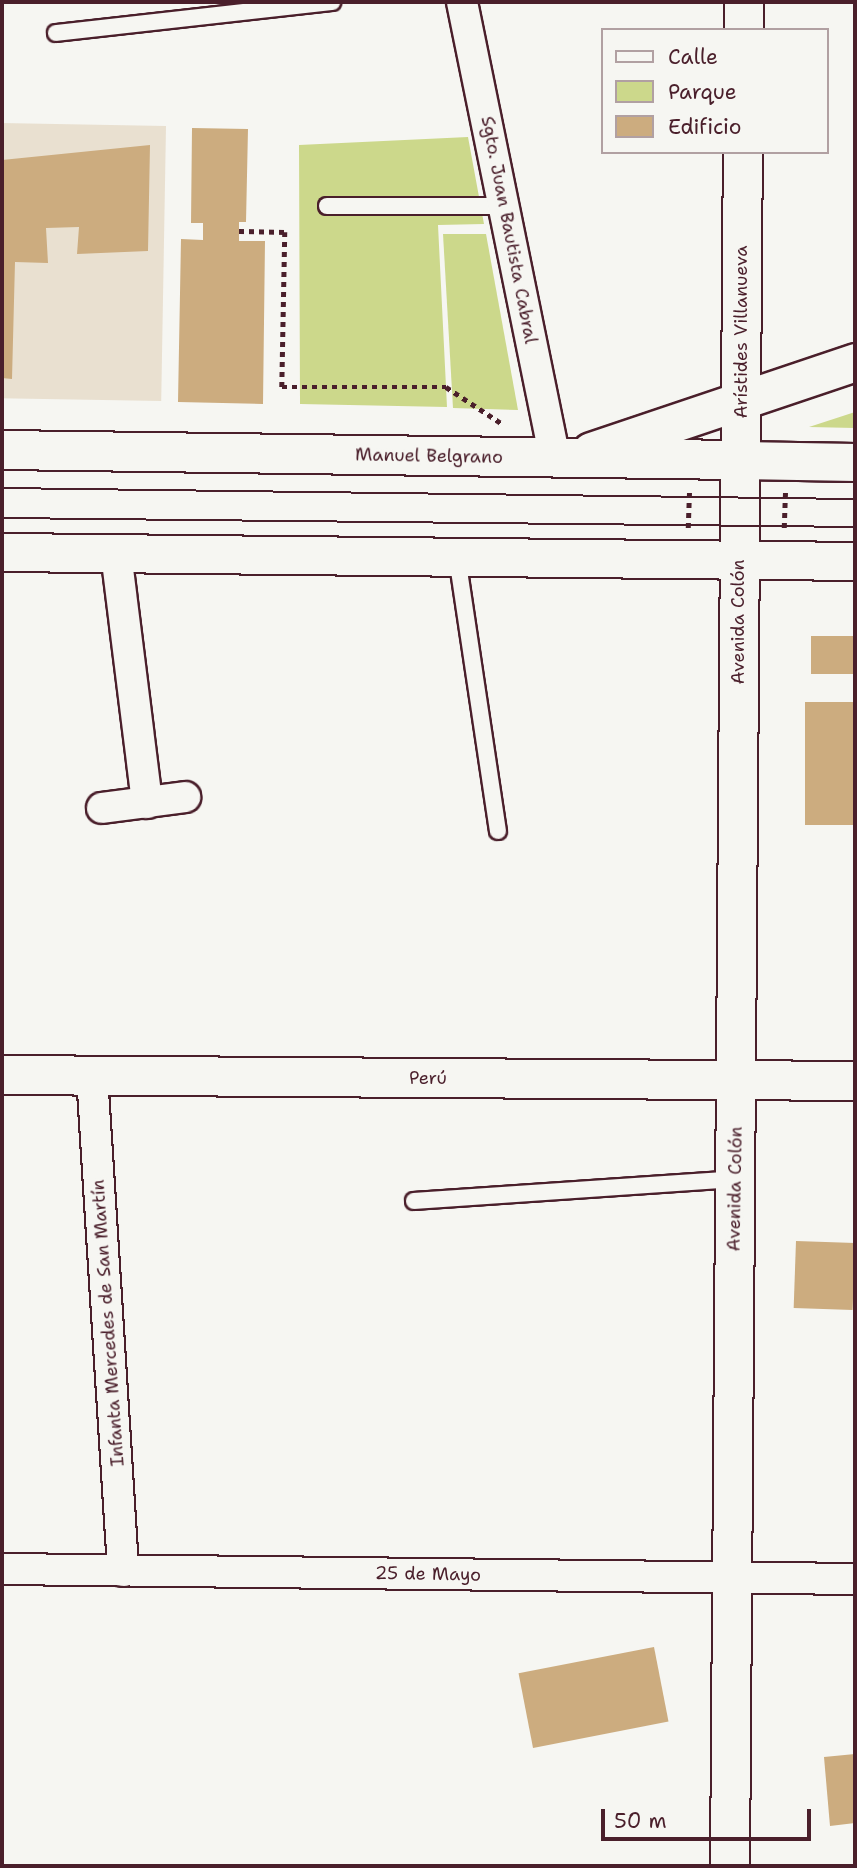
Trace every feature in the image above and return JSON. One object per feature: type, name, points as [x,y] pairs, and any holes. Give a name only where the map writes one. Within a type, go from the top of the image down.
[{"type":"main road","points":[[744,2],[744,28]]},
{"type":"main road","name":"Arístides Villanueva","points":[[740,512],[743,154]]},
{"type":"main road","name":"Manuel Belgrano","points":[[2,450],[740,460]]},
{"type":"main road","name":"Avenida Colón","points":[[730,1866],[740,512]]},
{"type":"main road","name":"Perú","points":[[2,1074],[855,1081]]},
{"type":"street","name":"Sgto. Juan Bautista Cabral","points":[[463,2],[555,458]]},
{"type":"street","points":[[555,458],[650,436],[855,362]]},
{"type":"street","name":"Manuel Belgrano","points":[[740,460],[855,462]]},
{"type":"street","points":[[2,552],[855,561]]},
{"type":"street","points":[[116,554],[147,803]]},
{"type":"street","points":[[102,808],[185,797]]},
{"type":"street","name":"Infanta Mercedes de San Martín","points":[[92,1075],[123,1571]]},
{"type":"street","name":"25 de Mayo","points":[[2,1569],[855,1579]]},
{"type":"lane","points":[[56,33],[332,2]]},
{"type":"lane","points":[[327,206],[504,206]]},
{"type":"lane","points":[[457,557],[498,831]]},
{"type":"lane","points":[[414,1201],[734,1180]]},
{"type":"path","points":[[239,231],[285,232],[282,387],[446,387]]},
{"type":"shaded area","points":[[2,123],[166,126],[161,401],[2,398]]},
{"type":"green space","points":[[468,137],[484,224],[438,225],[447,407],[300,404],[299,145]]},
{"type":"green space","points":[[443,234],[486,234],[518,410],[453,408]]},
{"type":"green space","points":[[855,412],[855,428],[809,427]]},
{"type":"building","points":[[192,128],[248,129],[246,222],[239,222],[239,241],[265,241],[263,404],[178,402],[181,239],[203,240],[203,223],[191,223]]},
{"type":"building","points":[[150,145],[148,251],[77,254],[79,227],[46,228],[48,263],[15,262],[12,379],[2,378],[2,160]]},
{"type":"building","points":[[811,636],[855,636],[855,674],[811,674]]},
{"type":"building","points":[[805,702],[855,702],[855,825],[805,825]]},
{"type":"building","points":[[796,1241],[855,1243],[853,1310],[794,1308]]},
{"type":"building","points":[[654,1647],[669,1722],[533,1748],[519,1673]]},
{"type":"building","points":[[855,1754],[855,1823],[830,1826],[824,1757]]},
{"type":"tram line","points":[[2,488],[855,499]]},
{"type":"tram line","points":[[2,518],[855,527]]}]
